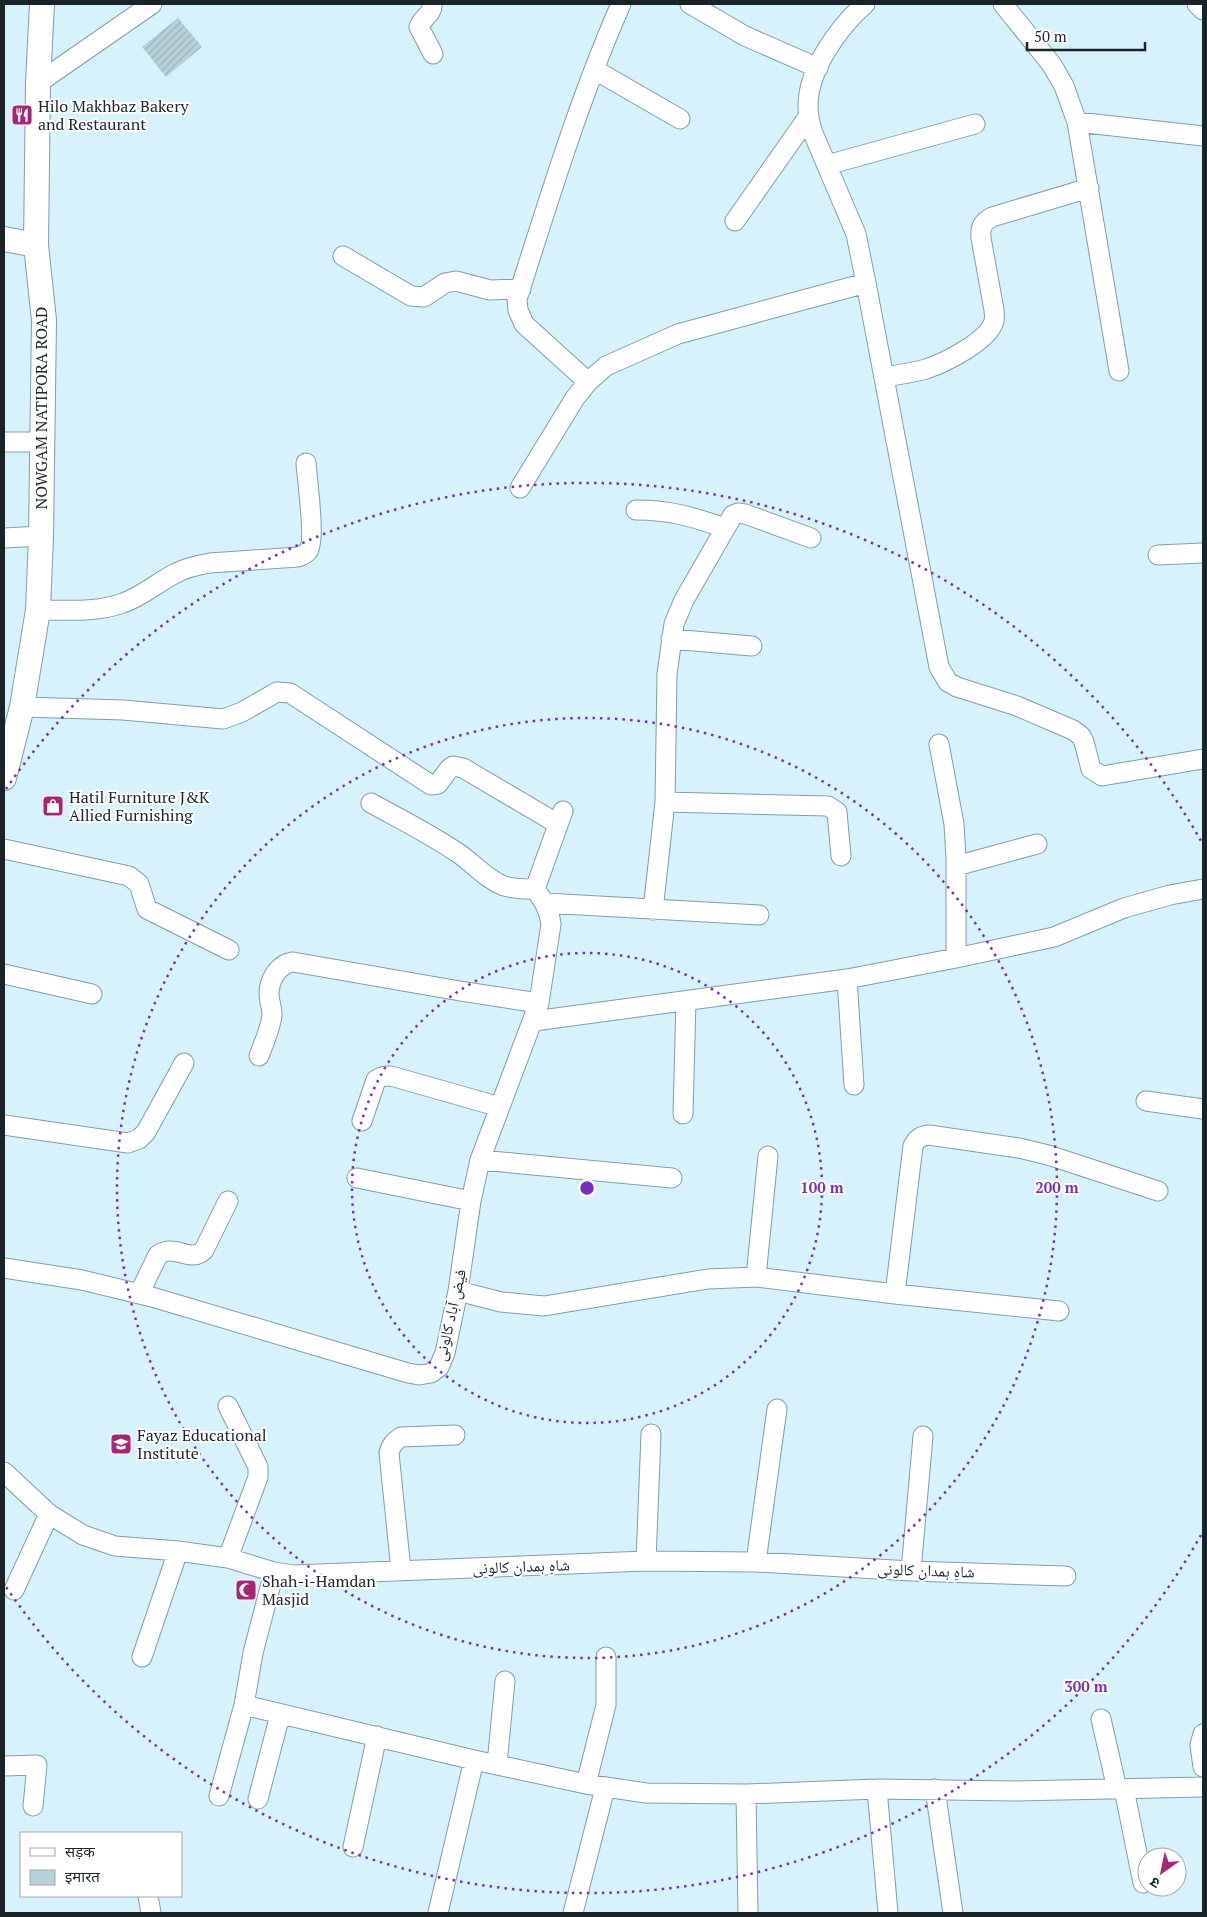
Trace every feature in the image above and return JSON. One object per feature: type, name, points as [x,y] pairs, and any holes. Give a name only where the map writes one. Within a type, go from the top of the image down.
[{"type":"main road","name":"NOWGAM NATIPORA ROAD","points":[[4,778],[22,707],[38,610],[44,320],[36,245],[38,84],[42,4]]},
{"type":"main road","points":[[4,239],[36,245]]},
{"type":"street","points":[[38,84],[152,4]]},
{"type":"street","points":[[432,4],[429,14],[419,27],[432,54]]},
{"type":"street","points":[[588,382],[524,324],[518,310],[518,299],[556,173],[621,4]]},
{"type":"street","points":[[690,4],[745,36],[818,68]]},
{"type":"street","points":[[865,4],[843,26],[818,68],[810,89],[808,118],[856,234],[939,667],[948,682],[957,687],[1017,706],[1073,730],[1081,736],[1084,742],[1091,769],[1102,776],[1203,759]]},
{"type":"street","points":[[1197,4],[1203,10]]},
{"type":"street","points":[[1010,6],[1052,65],[1064,86],[1077,122],[1120,371]]},
{"type":"street","points":[[595,70],[680,119]]},
{"type":"street","points":[[735,221],[808,118]]},
{"type":"street","points":[[1077,122],[1203,136]]},
{"type":"street","points":[[826,165],[975,124]]},
{"type":"street","points":[[884,377],[920,370],[942,362],[983,338],[990,330],[994,322],[994,310],[980,230],[983,222],[992,217],[1088,188]]},
{"type":"street","points":[[343,256],[411,296],[424,297],[445,283],[456,281],[490,290],[521,289]]},
{"type":"street","points":[[520,488],[575,398],[588,382],[606,366],[678,334],[866,284]]},
{"type":"street","points":[[4,442],[42,442]]},
{"type":"street","points":[[38,610],[95,610],[109,608],[125,603],[175,574],[197,566],[210,563],[298,557],[302,555],[308,551],[312,537],[306,463]]},
{"type":"street","points":[[636,510],[661,510],[677,513],[726,528]]},
{"type":"street","points":[[653,910],[665,802],[667,674],[670,639],[684,600],[734,515],[738,513],[811,538]]},
{"type":"street","points":[[4,538],[41,536]]},
{"type":"street","points":[[1158,555],[1203,553]]},
{"type":"street","points":[[670,639],[752,646]]},
{"type":"street","points":[[22,707],[123,710],[223,719],[242,712],[277,692],[290,693],[431,785],[438,784],[448,769],[453,766],[463,768],[560,817],[540,896]]},
{"type":"street","points":[[939,744],[954,824],[956,958]]},
{"type":"street","points":[[665,802],[828,806],[837,812],[841,856]]},
{"type":"street","points":[[371,803],[449,847],[496,882],[540,896],[653,910],[759,915]]},
{"type":"street","points":[[956,866],[1037,844]]},
{"type":"street","points":[[4,849],[129,876],[139,884],[147,909],[228,950]]},
{"type":"street","points":[[260,1056],[272,1015],[269,995],[270,985],[276,972],[286,963],[293,962],[460,991],[536,1012],[686,1001],[847,979],[1054,937],[1124,908],[1170,895],[1203,889]]},
{"type":"street","name":"فیض آباد کالونی","points":[[4,1268],[82,1280],[139,1294],[419,1375],[431,1373],[439,1366],[445,1353],[458,1291],[470,1201],[480,1160],[536,1012],[551,924],[550,913],[540,896]]},
{"type":"street","points":[[4,974],[92,994]]},
{"type":"street","points":[[847,979],[854,1085]]},
{"type":"street","points":[[683,1114],[686,1001]]},
{"type":"street","points":[[4,1125],[128,1143],[138,1140],[146,1132],[184,1063]]},
{"type":"street","points":[[362,1121],[376,1080],[381,1076],[391,1076],[500,1107]]},
{"type":"street","points":[[1146,1101],[1203,1109]]},
{"type":"street","points":[[895,1294],[913,1146],[916,1140],[922,1136],[929,1135],[1020,1148],[1048,1155],[1158,1191]]},
{"type":"street","points":[[756,1277],[768,1156]]},
{"type":"street","points":[[480,1160],[672,1178]]},
{"type":"street","points":[[357,1178],[470,1201]]},
{"type":"street","points":[[139,1294],[158,1255],[168,1250],[193,1256],[200,1254],[204,1250],[228,1200]]},
{"type":"street","points":[[458,1291],[501,1302],[544,1306],[708,1279],[756,1277],[1059,1311]]},
{"type":"street","points":[[228,1406],[256,1459],[258,1477],[228,1558]]},
{"type":"street","points":[[756,1562],[777,1409]]},
{"type":"street","points":[[646,1561],[651,1434]]},
{"type":"street","points":[[401,1570],[390,1448],[393,1442],[401,1437],[455,1435]]},
{"type":"street","points":[[911,1570],[923,1436]]},
{"type":"street","name":"شاہِ ہمدان کالونی","points":[[4,1472],[49,1514],[83,1535],[115,1546],[178,1551],[228,1558],[274,1572],[293,1575],[646,1561],[756,1562],[1066,1576]]},
{"type":"street","points":[[14,1590],[49,1514]]},
{"type":"street","points":[[142,1658],[178,1551]]},
{"type":"street","points":[[219,1796],[244,1705],[253,1653],[274,1572]]},
{"type":"street","points":[[586,1784],[606,1705],[606,1657]]},
{"type":"street","points":[[497,1764],[505,1681]]},
{"type":"street","points":[[244,1705],[474,1760],[605,1788],[670,1794],[935,1789],[1012,1791],[1203,1788]]},
{"type":"street","points":[[258,1799],[280,1715]]},
{"type":"street","points":[[1101,1719],[1121,1789],[1137,1857]]},
{"type":"street","points":[[1203,1734],[1200,1745],[1203,1768]]},
{"type":"street","points":[[353,1847],[377,1736]]},
{"type":"street","points":[[438,1913],[474,1760]]},
{"type":"street","points":[[4,1766],[37,1765],[33,1806]]},
{"type":"street","points":[[573,1913],[605,1788]]},
{"type":"street","points":[[935,1789],[953,1913]]},
{"type":"street","points":[[877,1790],[888,1913]]},
{"type":"street","points":[[746,1794],[748,1913]]},
{"type":"street","points":[[148,1897],[151,1913]]},
{"type":"building","points":[[178,18],[202,47],[166,77],[142,47]]},
{"type":"place","name":"Hilo Makhbaz Bakery and Restaurant","points":[[22,115]]},
{"type":"place","name":"Hatil Furniture J&K Allied Furnishing","points":[[53,806]]},
{"type":"place","name":"Fayaz Educational Institute","points":[[121,1444]]},
{"type":"place","name":"Shah-i-Hamdan Masjid","points":[[246,1590]]}]
